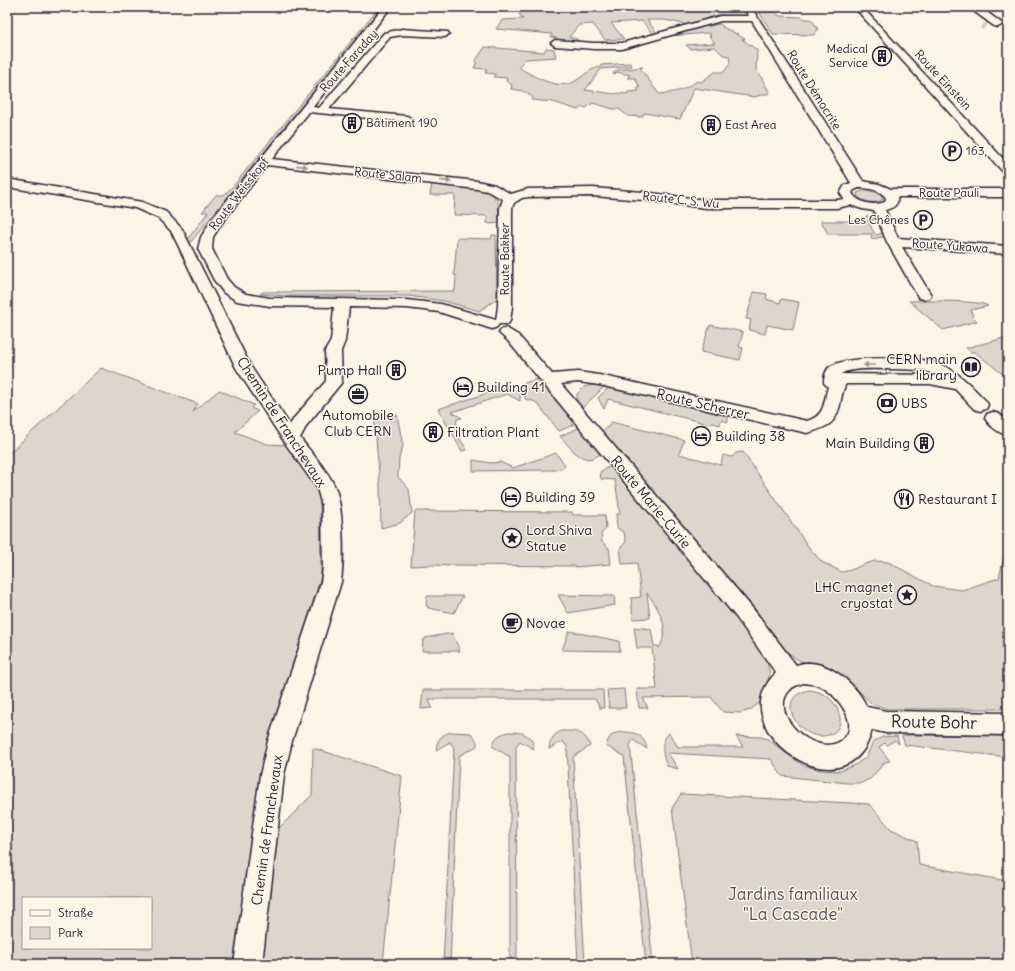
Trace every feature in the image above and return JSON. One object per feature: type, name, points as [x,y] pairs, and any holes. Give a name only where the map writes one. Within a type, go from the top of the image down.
[{"type":"main road","points":[[969,7],[985,25],[1004,35],[1003,28],[973,7]]},
{"type":"street","name":"Route Weisskopf","points":[[387,7],[208,233],[204,246],[207,255],[226,287],[242,298],[270,302],[423,305],[441,308],[474,318],[501,322]]},
{"type":"street","name":"Route Démocrite","points":[[747,7],[756,19],[854,180],[860,185]]},
{"type":"street","name":"Route Einstein","points":[[858,7],[1008,171]]},
{"type":"street","points":[[555,43],[594,46],[622,46],[720,18],[756,19]]},
{"type":"street","name":"Route Faraday","points":[[321,111],[387,35],[402,32],[445,34]]},
{"type":"street","points":[[305,110],[406,119]]},
{"type":"street","name":"Route Salam","points":[[264,161],[477,185],[491,188],[510,198]]},
{"type":"street","name":"Chemin de Franchevaux","points":[[7,183],[130,203],[155,212],[171,223],[185,245],[244,368],[291,439],[319,475],[330,496],[333,568],[328,593],[280,741],[272,775],[248,964]]},
{"type":"street","points":[[860,185],[847,190],[847,195],[852,201],[864,206],[878,207],[891,204],[893,200],[889,194]]},
{"type":"street","name":"Route Pauli","points":[[860,185],[876,187],[889,194],[1008,193]]},
{"type":"street","name":"Route C. S. Wu","points":[[510,198],[534,192],[593,192],[712,204],[837,204],[852,201]]},
{"type":"street","name":"Route Bakker","points":[[501,322],[506,203],[510,198]]},
{"type":"street","points":[[878,207],[893,242],[924,295]]},
{"type":"street","name":"Route Yukawa","points":[[893,242],[1008,250]]},
{"type":"street","points":[[291,439],[300,422],[334,382],[333,351],[338,341],[342,303]]},
{"type":"street","name":"Route Marie-Curie","points":[[501,322],[743,611],[790,675]]},
{"type":"street","name":"Route Scherrer","points":[[550,380],[578,377],[594,379],[807,427],[819,425],[826,419],[831,412],[834,391],[837,384],[842,380],[849,378],[911,372],[930,379],[958,384],[980,405]]},
{"type":"street","points":[[993,418],[1008,430]]},
{"type":"street","points":[[803,673],[818,675],[832,681],[845,691],[854,703],[860,717],[861,731],[856,743],[848,752],[835,756],[820,756],[806,752],[792,743],[784,735],[774,717],[771,704],[774,692],[780,682],[790,675],[803,673]]},
{"type":"street","name":"Route Bohr","points":[[860,717],[886,722],[1008,724]]},
{"type":"green space","points":[[379,7],[382,7],[190,243],[188,239],[208,212],[202,212],[216,195],[224,195],[234,185]]},
{"type":"green space","points":[[524,8],[649,8],[650,11],[742,11],[750,17],[720,15],[688,25],[665,20],[647,20],[658,34],[649,37],[642,36],[654,35],[642,21],[611,23],[624,39],[605,40],[593,24],[579,25],[569,37],[577,39],[579,41],[577,43],[561,42],[557,40],[557,38],[551,37],[552,34],[496,29],[502,20],[523,19],[519,14],[526,9]]},
{"type":"green space","points":[[759,12],[776,12],[779,16],[811,19],[818,29],[814,35],[773,34]]},
{"type":"green space","points":[[704,24],[710,26],[719,24],[723,26],[722,27],[738,34],[736,34],[745,39],[742,39],[757,50],[756,70],[770,93],[754,97],[694,88],[680,119],[644,113],[642,117],[628,116],[619,109],[613,109],[593,103],[586,108],[582,107],[578,110],[553,102],[532,100],[533,98],[525,92],[511,89],[512,85],[506,81],[507,78],[494,77],[495,74],[485,73],[487,69],[474,68],[477,62],[475,62],[485,47],[544,52],[546,48],[554,49],[556,57],[526,59],[519,66],[520,68],[548,82],[563,84],[571,83],[577,80],[591,70],[601,67],[601,65],[630,63],[632,66],[601,69],[585,90],[615,94],[627,94],[628,92],[639,91],[637,88],[640,88],[635,78],[627,78],[630,75],[617,72],[614,75],[613,73],[617,70],[643,67],[640,68],[659,94],[670,93],[684,89],[697,81],[701,82],[715,72],[724,72],[730,63],[729,56],[723,55],[715,47],[690,49],[686,45],[715,43],[709,36],[711,35],[708,33],[669,36]]},
{"type":"green space","points":[[432,184],[482,189],[495,195],[495,199],[498,199],[499,223],[487,223],[487,216],[454,215],[455,195],[430,195]]},
{"type":"green space","points":[[866,190],[879,193],[883,199],[877,202],[870,202],[858,197],[857,193]]},
{"type":"green space","points":[[866,216],[876,217],[876,219],[868,221],[874,233],[877,235],[882,233],[884,235],[883,237],[871,239],[872,234],[828,234],[821,221],[864,221]]},
{"type":"green space","points":[[492,235],[496,235],[497,299],[479,311],[444,301],[408,296],[285,296],[260,294],[262,292],[455,291],[456,275],[454,275],[457,238],[491,239]]},
{"type":"green space","points":[[754,292],[767,294],[766,299],[780,303],[781,299],[799,302],[793,330],[767,325],[765,334],[749,330],[751,320],[746,319]]},
{"type":"green space","points":[[909,301],[963,302],[988,306],[971,310],[973,317],[977,321],[943,330]]},
{"type":"green space","points":[[710,325],[743,332],[739,347],[743,348],[740,360],[701,352]]},
{"type":"green space","points":[[1008,337],[1008,375],[1006,377],[975,352],[971,352],[966,348]]},
{"type":"green space","points":[[101,368],[198,404],[193,412],[219,390],[254,405],[251,408],[258,411],[235,432],[267,444],[287,445],[320,492],[321,577],[264,754],[235,964],[10,964],[7,962],[7,455]]},
{"type":"green space","points":[[536,379],[540,380],[573,421],[573,425],[559,431],[536,402],[525,399],[525,391],[522,384]]},
{"type":"green space","points":[[516,384],[520,395],[520,401],[507,394],[452,412],[462,418],[457,419],[455,431],[467,450],[462,451],[438,409]]},
{"type":"green space","points":[[592,385],[606,385],[581,409],[577,404],[577,394],[584,387]]},
{"type":"green space","points":[[610,388],[728,416],[728,422],[721,420],[720,425],[710,422],[709,424],[608,399],[604,409],[598,398]]},
{"type":"green space","points":[[374,415],[397,415],[403,446],[399,458],[398,477],[409,489],[412,513],[400,523],[381,528],[380,486]]},
{"type":"green space","points":[[611,422],[684,440],[679,454],[721,465],[723,455],[732,457],[736,453],[743,452],[810,549],[822,562],[842,572],[875,561],[888,562],[933,586],[962,590],[999,578],[1006,547],[1008,549],[1008,709],[888,709],[872,704],[849,681],[835,671],[826,667],[800,661],[784,650],[756,610],[602,431],[609,426]]},
{"type":"green space","points":[[581,427],[601,451],[600,454],[594,458],[588,459],[577,454],[560,436]]},
{"type":"green space","points":[[556,453],[565,465],[563,468],[556,470],[473,471],[473,460],[491,463],[500,462],[513,468]]},
{"type":"green space","points":[[613,467],[733,609],[766,657],[770,674],[762,699],[750,710],[741,713],[723,712],[711,697],[643,698],[648,708],[639,708],[637,689],[657,689],[652,648],[637,648],[634,627],[651,629],[654,646],[658,646],[659,648],[664,633],[664,626],[656,606],[647,593],[650,618],[633,619],[631,598],[641,597],[637,563],[622,564],[620,548],[626,542],[624,533],[617,528],[616,514],[620,514],[615,480],[601,479],[600,472],[606,468]]},
{"type":"green space","points":[[415,511],[572,512],[573,515],[605,515],[606,529],[601,534],[602,542],[609,548],[611,564],[576,567],[449,565],[411,566]]},
{"type":"green space","points":[[558,595],[614,596],[615,605],[568,613]]},
{"type":"green space","points":[[427,596],[463,596],[454,613],[428,608],[428,606],[426,606]]},
{"type":"green space","points":[[569,631],[619,641],[620,651],[562,650]]},
{"type":"green space","points":[[452,633],[460,651],[422,651],[423,640],[425,640],[425,638]]},
{"type":"green space","points":[[624,689],[626,708],[609,708],[607,690]]},
{"type":"green space","points":[[423,690],[603,690],[604,708],[600,708],[595,699],[429,699],[432,708],[421,709]]},
{"type":"green space","points":[[810,690],[825,695],[838,710],[840,722],[838,727],[834,732],[828,735],[818,736],[808,733],[794,718],[791,709],[792,701],[798,694]]},
{"type":"green space","points":[[561,731],[571,731],[583,735],[590,746],[573,757],[585,964],[578,964],[567,747],[563,741],[549,749],[552,738]]},
{"type":"green space","points":[[451,732],[471,733],[476,739],[477,746],[459,756],[450,964],[443,964],[454,748],[450,742],[436,750],[437,743],[440,738]]},
{"type":"green space","points":[[509,732],[523,733],[529,737],[534,749],[520,741],[516,746],[517,964],[510,964],[510,757],[492,746],[498,736]]},
{"type":"green space","points":[[623,732],[636,734],[642,737],[647,749],[633,740],[630,745],[653,964],[646,964],[624,756],[606,746],[608,740],[612,736],[616,733]]},
{"type":"green space","points":[[669,733],[678,747],[743,747],[736,736],[761,737],[768,739],[803,765],[820,770],[840,771],[855,765],[866,757],[873,742],[882,737],[897,736],[899,744],[895,740],[887,745],[885,743],[879,747],[890,761],[885,762],[870,779],[861,783],[847,783],[782,776],[771,759],[668,753],[678,769],[667,766],[664,757],[663,744]]},
{"type":"green space","points":[[902,736],[1008,736],[1008,757],[905,745]]},
{"type":"green space","points":[[313,748],[402,776],[383,964],[262,964],[277,830],[312,795]]},
{"type":"green space","name":"Jardins familiaux \"La Cascade\"","points":[[681,794],[869,804],[891,829],[917,841],[919,865],[1008,881],[1008,964],[692,964],[672,808]]},
{"type":"place","name":"Medical Service","points":[[882,56]]},
{"type":"place","name":"Bâtiment 190","points":[[352,123]]},
{"type":"place","name":"East Area","points":[[711,125]]},
{"type":"place","name":"163,","points":[[952,151]]},
{"type":"place","name":"Les Chênes","points":[[923,220]]},
{"type":"place","name":"CERN main library","points":[[971,367]]},
{"type":"place","name":"Pump Hall","points":[[396,370]]},
{"type":"place","name":"Building 41","points":[[463,387]]},
{"type":"place","name":"Automobile Club CERN","points":[[358,394]]},
{"type":"place","name":"UBS","points":[[887,403]]},
{"type":"place","name":"Filtration Plant","points":[[433,432]]},
{"type":"place","name":"Building 38","points":[[701,436]]},
{"type":"place","name":"Main Building","points":[[924,443]]},
{"type":"place","name":"Building 39","points":[[511,497]]},
{"type":"place","name":"Restaurant I","points":[[904,499]]},
{"type":"place","name":"Lord Shiva Statue","points":[[512,538]]},
{"type":"place","name":"LHC magnet cryostat","points":[[907,595]]},
{"type":"place","name":"Novae","points":[[512,623]]}]
